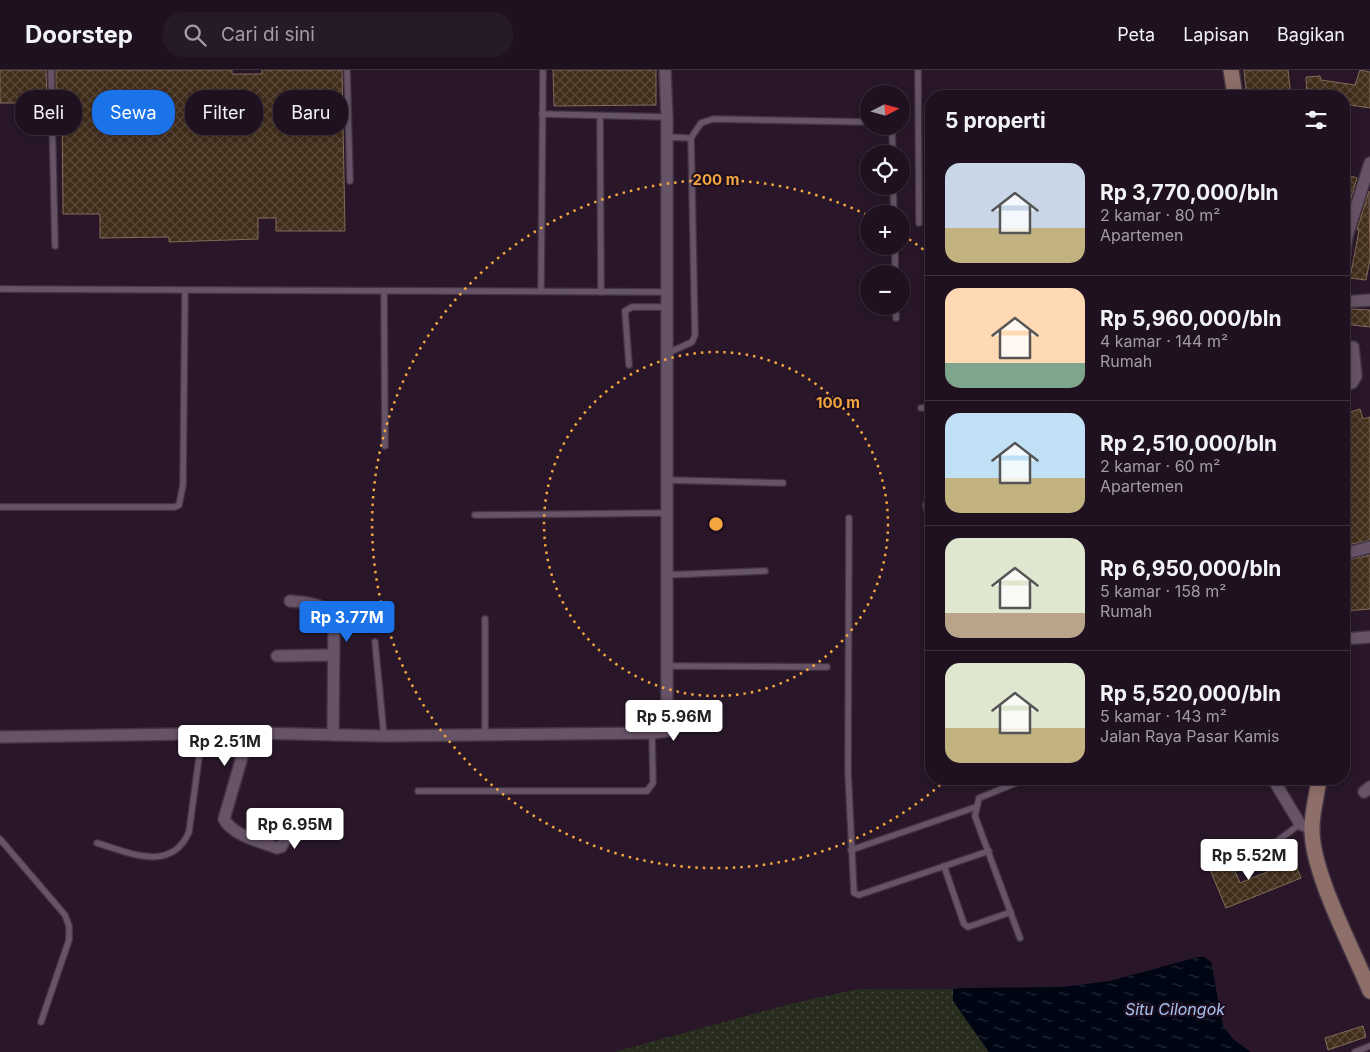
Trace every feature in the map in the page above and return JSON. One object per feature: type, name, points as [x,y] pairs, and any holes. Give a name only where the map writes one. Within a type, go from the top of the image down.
[{"type":"main road","points":[[1231,70],[1234,90]]},
{"type":"main road","points":[[1317,785],[1306,826],[1322,876],[1370,991]]},
{"type":"street","points":[[0,737],[249,733],[384,736],[652,733],[665,732],[668,729],[666,513],[668,117],[665,70]]},
{"type":"street","points":[[1350,226],[1370,163]]},
{"type":"street","points":[[1350,302],[1370,300]]},
{"type":"street","points":[[1350,384],[1356,376],[1353,346]]},
{"type":"street","points":[[1350,552],[1370,547]]},
{"type":"street","points":[[290,601],[314,603],[326,609],[331,614],[334,622],[333,735]]},
{"type":"street","points":[[1350,639],[1370,637]]},
{"type":"street","points":[[277,656],[334,655]]},
{"type":"street","points":[[249,733],[224,819],[227,826],[277,848],[281,847],[292,828]]},
{"type":"street","points":[[1277,785],[1306,826]]},
{"type":"lane","points":[[51,70],[55,246]]},
{"type":"lane","points":[[347,70],[350,181]]},
{"type":"lane","points":[[541,291],[542,70]]},
{"type":"lane","points":[[918,70],[919,223]]},
{"type":"lane","points":[[542,114],[668,117]]},
{"type":"lane","points":[[600,116],[601,292]]},
{"type":"lane","points":[[668,354],[692,342],[695,335],[690,138],[701,123],[713,119],[860,122]]},
{"type":"lane","points":[[668,137],[690,138]]},
{"type":"lane","points":[[0,290],[668,292]]},
{"type":"lane","points":[[0,507],[174,507],[179,505],[183,485],[185,290]]},
{"type":"lane","points":[[384,291],[385,446]]},
{"type":"lane","points":[[629,365],[625,311],[632,307],[668,307]]},
{"type":"lane","points":[[667,480],[783,483]]},
{"type":"lane","points":[[475,515],[666,513]]},
{"type":"lane","points":[[850,518],[848,772],[853,889],[856,894],[989,851]]},
{"type":"lane","points":[[666,575],[765,571]]},
{"type":"lane","points":[[485,619],[485,734]]},
{"type":"lane","points":[[375,642],[384,736]]},
{"type":"lane","points":[[666,666],[827,667]]},
{"type":"lane","points":[[418,791],[647,790],[653,783],[652,733]]},
{"type":"lane","points":[[97,843],[142,856],[156,857],[172,853],[183,845],[189,832],[202,735]]},
{"type":"lane","points":[[1011,785],[979,798],[975,816],[1020,938]]},
{"type":"lane","points":[[852,850],[976,807]]},
{"type":"lane","points":[[1253,858],[1306,826]]},
{"type":"lane","points":[[0,839],[66,915],[69,926],[69,940],[41,1022]]},
{"type":"lane","points":[[944,866],[964,924],[968,927],[1011,912]]},
{"type":"lane","points":[[1355,1052],[1370,1046]]},
{"type":"green space","points":[[858,989],[953,989],[953,1001],[989,1052],[614,1052],[790,1004]]},
{"type":"water","name":"Situ Cilongok","points":[[1204,957],[1211,962],[1223,1026],[1234,1040],[1251,1052],[989,1052],[953,1001],[953,989],[1062,987],[1110,981]]},
{"type":"building","points":[[0,70],[46,70],[47,90],[15,90],[15,103],[0,103]]},
{"type":"building","points":[[56,70],[232,70],[232,74],[262,74],[262,70],[342,70],[342,90],[273,90],[273,135],[343,135],[345,231],[276,231],[276,218],[258,218],[258,239],[169,242],[169,237],[100,238],[100,214],[63,214],[62,135],[82,135],[82,90],[56,90]]},
{"type":"building","points":[[553,70],[656,70],[656,105],[554,106]]},
{"type":"building","points":[[1244,70],[1288,70],[1290,90],[1246,90]]},
{"type":"building","points":[[1360,70],[1370,72],[1370,108],[1350,105],[1350,90],[1307,90],[1306,77],[1320,76],[1321,80],[1355,85]]},
{"type":"building","points":[[1350,176],[1357,178],[1350,201]]},
{"type":"building","points":[[1369,191],[1370,259],[1366,280],[1350,278],[1359,230],[1357,230]]},
{"type":"building","points":[[1350,309],[1370,310],[1370,327],[1350,325]]},
{"type":"building","points":[[1360,409],[1363,419],[1370,417],[1370,540],[1350,545],[1350,412]]},
{"type":"building","points":[[1370,555],[1370,609],[1350,611],[1350,560]]},
{"type":"building","points":[[1229,856],[1240,883],[1294,861],[1301,878],[1226,908],[1208,865]]},
{"type":"building","points":[[1363,1026],[1366,1037],[1328,1050],[1325,1038]]}]
